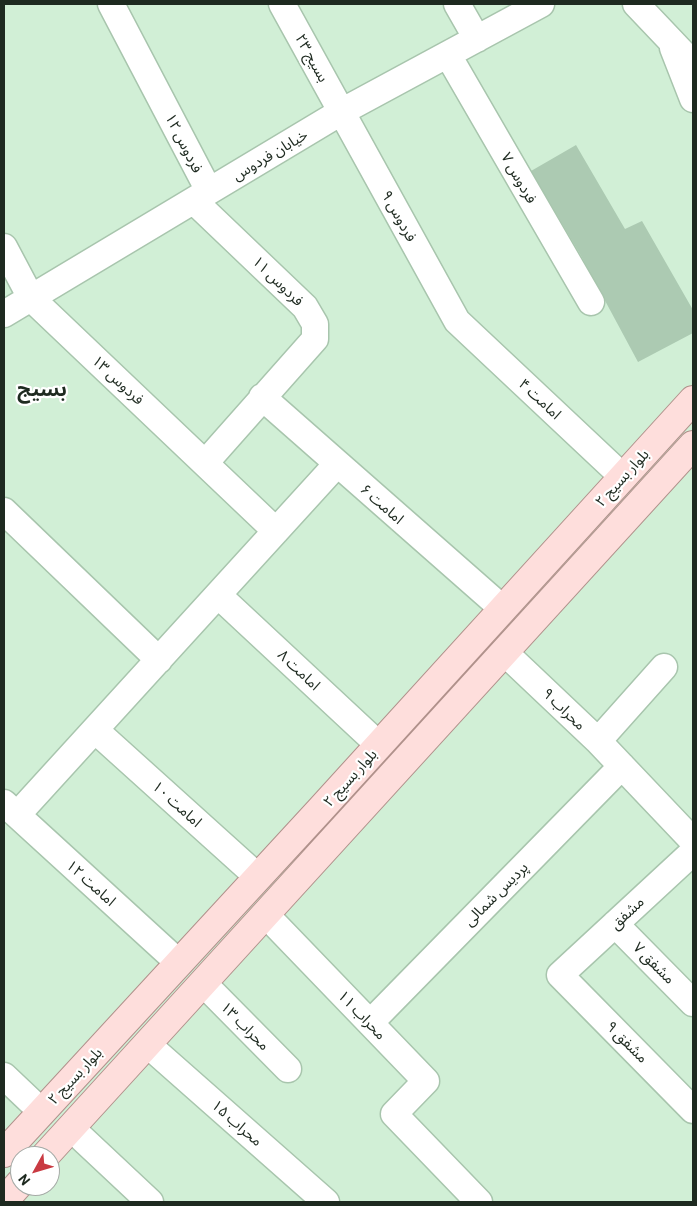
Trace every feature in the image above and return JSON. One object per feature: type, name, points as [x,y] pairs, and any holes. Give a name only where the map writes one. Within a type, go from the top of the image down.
[{"type":"main road","name":"بلوار بسیج ۲","points":[[4,1153],[693,400]]},
{"type":"main road","name":"بلوار بسیج ۲","points":[[54,1146],[693,446]]},
{"type":"street","name":"فردوس ۱۲","points":[[111,4],[159,94],[202,196]]},
{"type":"street","name":"۲۳ بسیج","points":[[282,4],[342,112]]},
{"type":"street","points":[[457,4],[477,39]]},
{"type":"street","name":"خیابان فردوس","points":[[4,314],[342,112],[541,4]]},
{"type":"street","points":[[636,4],[693,64]]},
{"type":"street","points":[[670,39],[693,99]]},
{"type":"street","name":"فردوس ۷","points":[[448,55],[591,302]]},
{"type":"street","name":"فردوس ۹","points":[[342,112],[456,321]]},
{"type":"street","name":"فردوس ۱۱","points":[[202,196],[305,307],[315,324],[315,339],[206,462]]},
{"type":"street","name":"فردوس ۱۳","points":[[4,247],[31,298],[206,462]]},
{"type":"street","name":"امامت ۴","points":[[456,321],[623,477]]},
{"type":"street","name":"امامت ۶","points":[[262,397],[503,609]]},
{"type":"street","points":[[206,462],[276,531]]},
{"type":"street","points":[[11,809],[95,730],[337,464]]},
{"type":"street","points":[[4,511],[159,660]]},
{"type":"street","points":[[535,574],[557,595]]},
{"type":"street","name":"امامت ۸","points":[[218,595],[379,745]]},
{"type":"street","name":"محراب ۹","points":[[504,652],[598,741],[693,841]]},
{"type":"street","points":[[598,741],[664,667]]},
{"type":"street","name":"امامت ۱۰","points":[[95,730],[258,877]]},
{"type":"street","name":"پردیس شمالی","points":[[370,1022],[622,766]]},
{"type":"street","name":"امامت ۱۲","points":[[11,809],[179,963]]},
{"type":"street","name":"مشفق","points":[[560,975],[693,852]]},
{"type":"street","name":"محراب ۱۱","points":[[266,915],[426,1081],[394,1114],[479,1202]]},
{"type":"street","name":"مشفق ۷","points":[[615,924],[693,1002]]},
{"type":"street","name":"مشفق ۹","points":[[560,975],[693,1110]]},
{"type":"street","name":"محراب ۱۳","points":[[203,983],[288,1069]]},
{"type":"street","name":"محراب ۱۵","points":[[147,1044],[326,1202]]},
{"type":"street","points":[[4,1076],[42,1112]]},
{"type":"street","points":[[71,1128],[150,1202]]},
{"type":"building","points":[[576,145],[625,229],[642,221],[693,310],[693,333],[638,362],[581,256],[531,171]]},
{"type":"district","name":"بسیج","points":[[42,389]]}]
